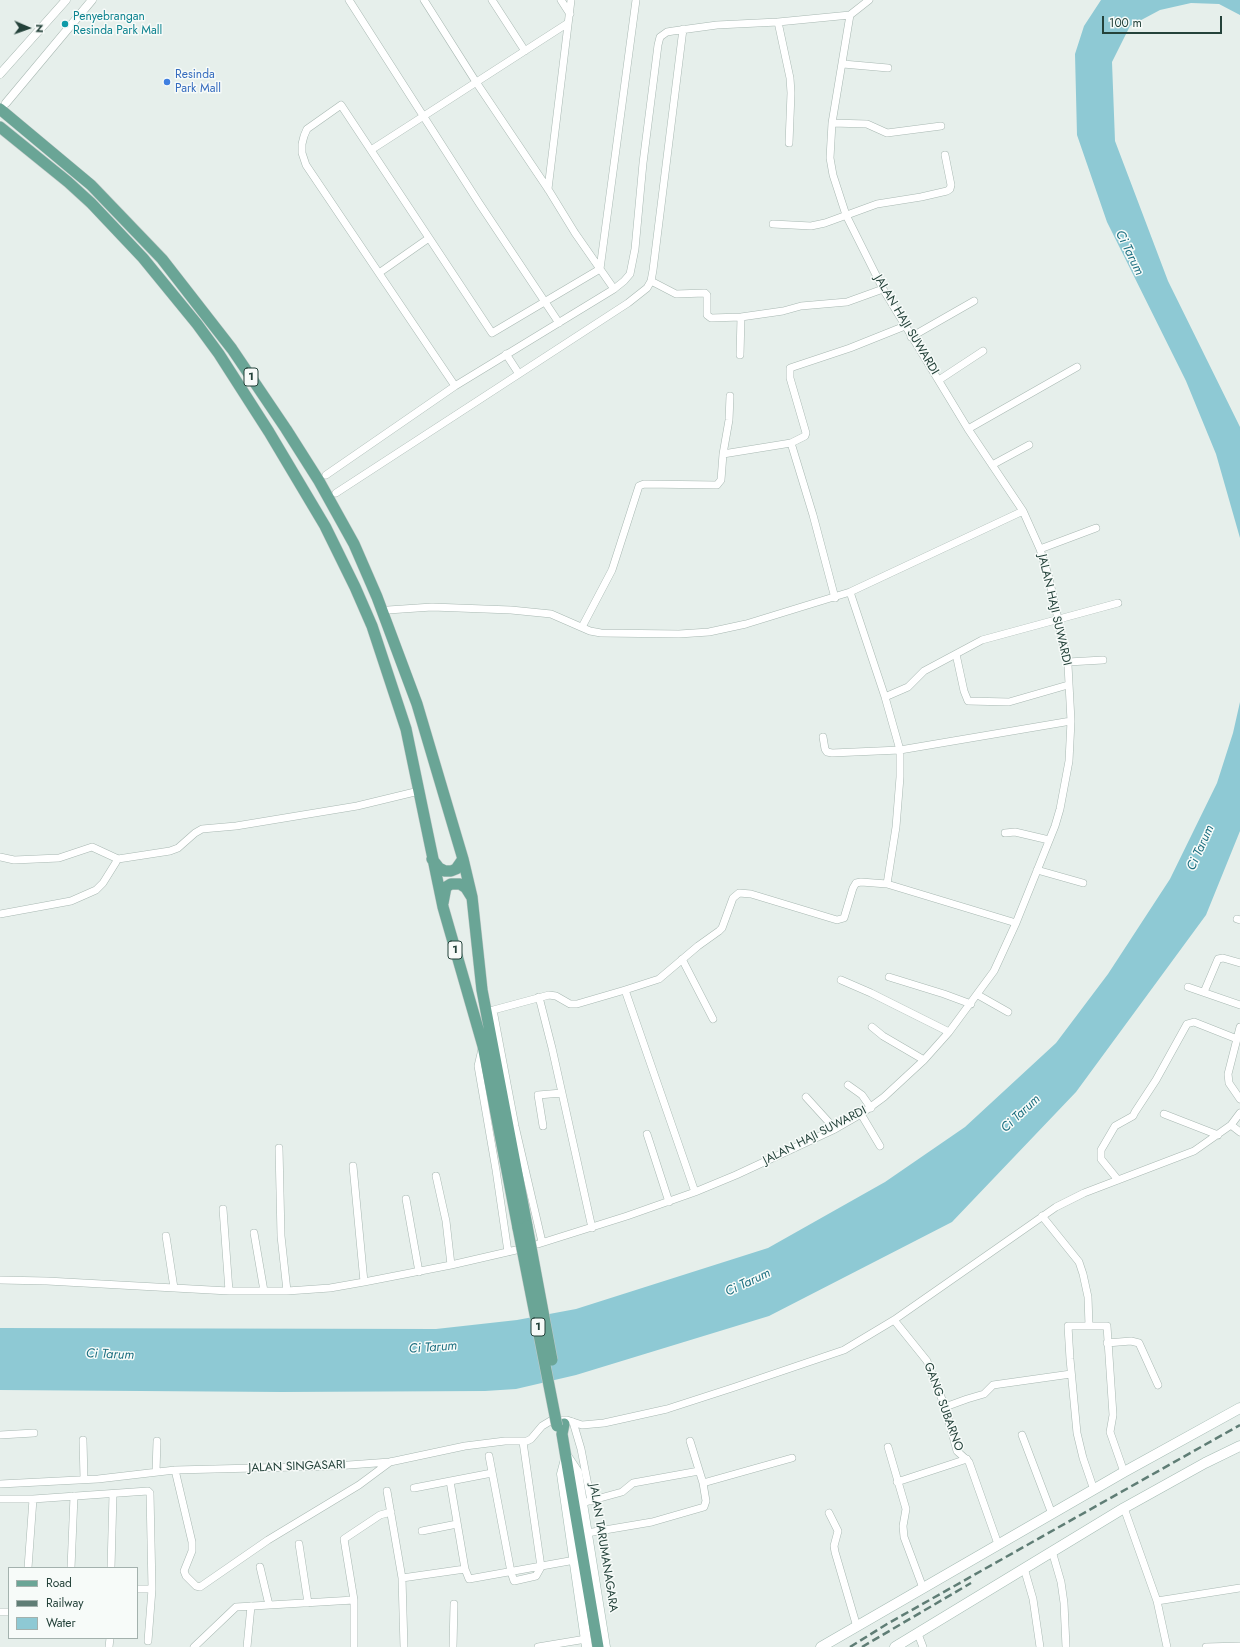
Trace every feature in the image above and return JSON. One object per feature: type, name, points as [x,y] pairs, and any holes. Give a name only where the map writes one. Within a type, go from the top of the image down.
[{"type":"main road","name":"1","points":[[3,106],[91,185],[162,259],[232,349],[286,429],[319,481],[354,544],[377,597],[417,704],[464,859],[472,897],[480,976],[490,1011],[523,1227]]},
{"type":"main road","name":"1","points":[[0,127],[68,182],[91,203],[134,248],[197,324],[240,385],[318,513],[341,556],[358,593],[372,626],[403,719],[443,907],[483,1046],[523,1227],[564,1427]]},
{"type":"main road","points":[[432,859],[440,868],[445,871],[451,871],[456,870],[464,859]]},
{"type":"main road","points":[[443,907],[446,887],[451,884],[460,884],[466,888],[472,897]]},
{"type":"main road","points":[[821,1647],[1124,1472],[1240,1408]]},
{"type":"main road","name":"JALAN TARUMANAGARA","points":[[564,1427],[567,1457],[583,1501],[605,1647]]},
{"type":"main road","points":[[895,1647],[1124,1508],[1205,1463],[1240,1446]]},
{"type":"main road","name":"JALAN TARUMANAGARA","points":[[567,1457],[562,1474],[587,1643]]},
{"type":"main road","name":"1","points":[[583,1501],[598,1647]]},
{"type":"street","points":[[0,74],[66,0]]},
{"type":"street","points":[[3,106],[92,0]]},
{"type":"street","points":[[349,0],[509,249],[545,300],[559,323]]},
{"type":"street","points":[[424,0],[476,82],[548,189],[575,234],[614,289]]},
{"type":"street","points":[[492,0],[525,51]]},
{"type":"street","points":[[561,0],[570,14]]},
{"type":"street","points":[[548,189],[571,0]]},
{"type":"street","points":[[600,269],[636,0]]},
{"type":"street","points":[[326,475],[455,386],[614,289],[630,274],[633,265],[660,37],[667,32],[683,28],[717,24],[778,22],[850,15],[869,0]]},
{"type":"street","name":"JALAN HAJI SUWARDI","points":[[490,1011],[540,1243],[592,1228],[669,1202],[773,1159],[861,1114],[871,1108],[899,1084],[924,1060],[949,1032],[978,995],[994,971],[1016,924],[1055,826],[1064,791],[1069,761],[1071,721],[1068,662],[1049,578],[1040,549],[1023,510],[968,429],[883,289],[846,215],[831,166],[832,123],[850,15]]},
{"type":"street","points":[[778,22],[790,78],[791,93],[789,143]]},
{"type":"street","points":[[371,150],[568,23]]},
{"type":"street","points":[[336,493],[628,303],[647,288],[651,281],[683,28]]},
{"type":"street","points":[[842,64],[888,68]]},
{"type":"street","points":[[455,386],[306,165],[303,159],[302,144],[307,129],[341,105],[492,333],[545,300],[600,269]]},
{"type":"street","points":[[832,123],[867,124],[887,133],[941,126]]},
{"type":"street","points":[[773,224],[811,226],[825,223],[877,204],[921,197],[950,189],[951,185],[945,155]]},
{"type":"street","points":[[379,273],[429,238]]},
{"type":"street","points":[[651,281],[676,294],[705,293],[707,295],[707,314],[711,318],[783,312],[801,306],[847,302],[883,289]]},
{"type":"street","points":[[911,337],[974,301]]},
{"type":"street","points":[[740,355],[741,316]]},
{"type":"street","points":[[723,454],[791,443],[805,436],[806,433],[790,378],[790,368],[850,348],[905,326]]},
{"type":"street","points":[[939,380],[983,350]]},
{"type":"street","points":[[506,354],[519,374]]},
{"type":"street","points":[[968,429],[1077,367]]},
{"type":"street","points":[[582,627],[612,570],[639,486],[644,484],[717,485],[721,480],[723,454],[729,420],[730,396]]},
{"type":"street","points":[[791,443],[836,598]]},
{"type":"street","points":[[992,465],[1029,445]]},
{"type":"street","points":[[388,610],[432,607],[529,611],[552,614],[582,627],[601,633],[696,634],[746,624],[836,598],[1023,510]]},
{"type":"street","points":[[1040,549],[1096,528]]},
{"type":"street","points":[[850,592],[885,697],[900,750],[900,777],[896,827],[887,884]]},
{"type":"street","points":[[885,697],[908,687],[924,671],[982,640],[1118,603]]},
{"type":"street","points":[[956,654],[964,691],[968,701],[1008,702],[1068,685]]},
{"type":"street","points":[[1068,662],[1103,660]]},
{"type":"street","points":[[823,737],[825,749],[827,752],[832,753],[900,750],[1071,721]]},
{"type":"street","points":[[0,857],[6,860],[59,858],[92,848],[118,859],[174,850],[194,833],[202,829],[236,826],[357,806],[419,791]]},
{"type":"street","points":[[1005,833],[1015,832],[1049,840]]},
{"type":"street","points":[[0,914],[71,901],[96,890],[103,883],[118,859]]},
{"type":"street","points":[[1038,870],[1083,883]]},
{"type":"street","points":[[490,1011],[539,997],[553,995],[573,1004],[625,990],[659,978],[722,928],[733,898],[739,892],[751,894],[841,920],[846,914],[853,888],[856,883],[887,884],[1016,924]]},
{"type":"street","points":[[1204,992],[1218,959],[1223,958],[1240,963]]},
{"type":"street","points":[[682,959],[713,1019]]},
{"type":"street","points":[[889,977],[971,1004]]},
{"type":"street","points":[[841,980],[898,1006],[949,1032]]},
{"type":"street","points":[[1188,987],[1240,1005]]},
{"type":"street","points":[[625,990],[695,1192]]},
{"type":"street","points":[[978,995],[1008,1012]]},
{"type":"street","points":[[539,997],[592,1228]]},
{"type":"street","points":[[1118,1180],[1101,1159],[1102,1150],[1115,1126],[1130,1118],[1136,1112],[1156,1080],[1187,1024],[1194,1022],[1237,1039]]},
{"type":"street","points":[[872,1027],[883,1036],[924,1060]]},
{"type":"street","points":[[1240,1027],[1228,1074],[1230,1086],[1240,1099]]},
{"type":"street","points":[[483,1046],[478,1066],[496,1170],[508,1252]]},
{"type":"street","points":[[848,1085],[862,1095],[871,1108]]},
{"type":"street","points":[[543,1126],[538,1095],[562,1093]]},
{"type":"street","points":[[806,1096],[835,1128]]},
{"type":"street","points":[[564,1427],[617,1421],[660,1410],[822,1359],[844,1350],[894,1320],[1042,1216],[1070,1199],[1184,1156],[1218,1135],[1231,1124],[1240,1113]]},
{"type":"street","points":[[861,1114],[880,1146]]},
{"type":"street","points":[[1164,1114],[1218,1135]]},
{"type":"street","points":[[1231,1124],[1240,1132]]},
{"type":"street","points":[[648,1134],[669,1202]]},
{"type":"street","points":[[279,1148],[281,1236],[287,1291]]},
{"type":"street","points":[[353,1166],[364,1282]]},
{"type":"street","points":[[436,1176],[446,1221],[451,1266]]},
{"type":"street","points":[[406,1199],[419,1272]]},
{"type":"street","points":[[223,1209],[229,1291]]},
{"type":"street","points":[[1042,1216],[1079,1262],[1088,1297],[1089,1326]]},
{"type":"street","points":[[254,1232],[264,1291]]},
{"type":"street","points":[[166,1236],[174,1288]]},
{"type":"street","points":[[0,1280],[47,1281],[229,1291],[287,1291],[330,1288],[364,1282],[451,1266],[516,1250]]},
{"type":"street","name":"GANG SUBARNO","points":[[894,1320],[927,1361],[945,1407],[957,1452],[967,1459],[998,1544]]},
{"type":"street","points":[[1094,1490],[1083,1458],[1078,1433],[1071,1374],[1068,1326],[1107,1326],[1113,1415],[1113,1422],[1110,1432],[1124,1472]]},
{"type":"street","points":[[1107,1343],[1131,1341],[1139,1343],[1158,1385]]},
{"type":"street","points":[[945,1407],[967,1398],[984,1394],[992,1385],[1071,1374]]},
{"type":"street","points":[[489,1456],[514,1581],[536,1576],[541,1567],[523,1442],[531,1439],[547,1422],[559,1419],[581,1449],[583,1501],[622,1492],[633,1483],[699,1470]]},
{"type":"street","points":[[0,1434],[34,1433]]},
{"type":"street","points":[[1022,1435],[1052,1514]]},
{"type":"street","points":[[83,1440],[84,1479]]},
{"type":"street","points":[[156,1472],[157,1441]]},
{"type":"street","name":"JALAN SINGASARI","points":[[0,1484],[84,1479],[175,1470],[335,1466],[390,1462],[458,1446],[505,1441],[523,1442]]},
{"type":"street","points":[[587,1533],[652,1522],[704,1507],[706,1500],[703,1483],[690,1441]]},
{"type":"street","points":[[888,1447],[906,1509],[903,1526],[904,1538],[923,1588]]},
{"type":"street","points":[[703,1483],[792,1458]]},
{"type":"street","points":[[897,1482],[967,1459]]},
{"type":"street","points":[[175,1470],[192,1542],[192,1551],[184,1571],[186,1576],[196,1586],[200,1587],[262,1544],[359,1485],[390,1462]]},
{"type":"street","points":[[414,1488],[492,1473]]},
{"type":"street","points":[[450,1481],[465,1568],[469,1579],[511,1572]]},
{"type":"street","points":[[0,1499],[33,1499],[113,1494],[141,1490],[148,1491],[150,1493],[152,1589],[148,1641]]},
{"type":"street","points":[[387,1491],[402,1578],[404,1647]]},
{"type":"street","points":[[111,1567],[113,1494]]},
{"type":"street","points":[[71,1567],[74,1496]]},
{"type":"street","points":[[28,1567],[33,1499]]},
{"type":"street","points":[[1124,1508],[1157,1601],[1167,1647]]},
{"type":"street","points":[[354,1647],[354,1600],[344,1540],[380,1514],[391,1512]]},
{"type":"street","points":[[829,1513],[838,1532],[834,1546],[835,1552],[857,1627]]},
{"type":"street","points":[[422,1531],[457,1524]]},
{"type":"street","points":[[299,1544],[308,1603]]},
{"type":"street","points":[[1052,1551],[1061,1582],[1064,1603],[1066,1647]]},
{"type":"street","points":[[541,1567],[575,1560]]},
{"type":"street","points":[[260,1567],[269,1605]]},
{"type":"street","points":[[402,1578],[465,1568]]},
{"type":"street","points":[[1024,1568],[1033,1599],[1040,1647]]},
{"type":"street","points":[[1157,1601],[1240,1588]]},
{"type":"street","points":[[138,1589],[152,1589]]},
{"type":"street","points":[[194,1647],[236,1607],[354,1600]]},
{"type":"street","points":[[453,1647],[454,1604]]},
{"type":"street","points":[[247,1647],[251,1606]]},
{"type":"street","points":[[918,1634],[923,1647]]},
{"type":"street","points":[[538,1647],[587,1643]]},
{"type":"street","points":[[1206,1647],[1240,1646]]},
{"type":"water","name":"Ci Tarum","points":[[1101,0],[1240,0],[1240,15],[1219,4],[1191,3],[1160,10],[1130,26],[1112,62],[1115,141],[1168,281],[1240,427],[1240,538],[1216,454],[1186,381],[1107,222],[1077,135],[1075,54],[1084,26]]},
{"type":"water","name":"Ci Tarum","points":[[1240,702],[1240,831],[1206,915],[1076,1092],[952,1222],[769,1316],[576,1375],[516,1389],[485,1391],[282,1392],[0,1390],[0,1328],[436,1329],[517,1320],[576,1309],[768,1248],[885,1182],[965,1127],[1056,1043],[1108,974],[1170,879],[1217,783],[1233,733]]},
{"type":"railway","points":[[850,1647],[887,1624],[1240,1425]]},
{"type":"railway","points":[[862,1647],[971,1583]]},
{"type":"place","name":"Penyebrangan Resinda Park Mall","points":[[65,24]]},
{"type":"place","name":"Resinda Park Mall","points":[[167,82]]}]
